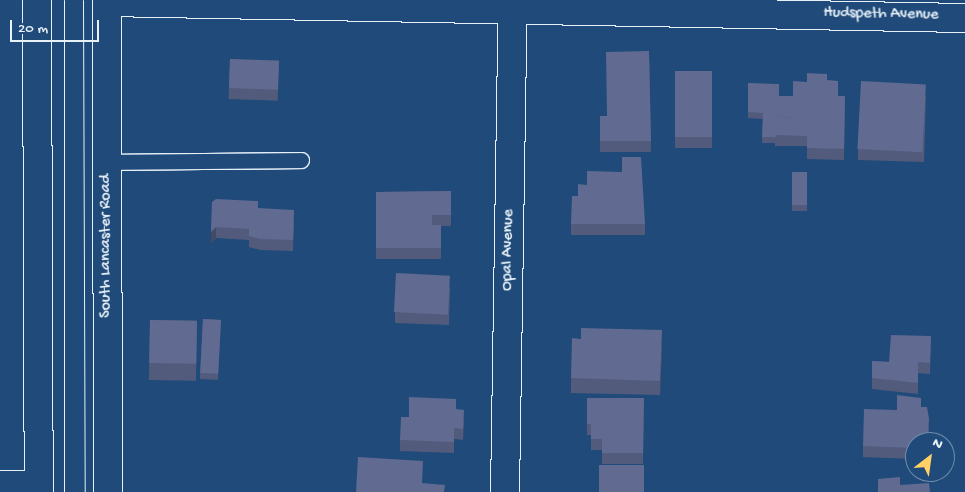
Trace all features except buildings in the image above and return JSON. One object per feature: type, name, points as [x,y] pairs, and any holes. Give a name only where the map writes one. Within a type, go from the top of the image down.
[{"type":"street","points":[[0,485],[39,488],[37,0]]},
{"type":"street","name":"Hudspeth Avenue","points":[[107,1],[513,7],[546,3],[965,18]]},
{"type":"street","name":"South Lancaster Road","points":[[107,1],[108,492]]},
{"type":"street","name":"Opal Avenue","points":[[505,492],[513,7]]},
{"type":"lane","points":[[106,162],[301,160]]},
{"type":"tram line","points":[[64,0],[64,492]]},
{"type":"tram line","points":[[83,0],[85,492]]}]
